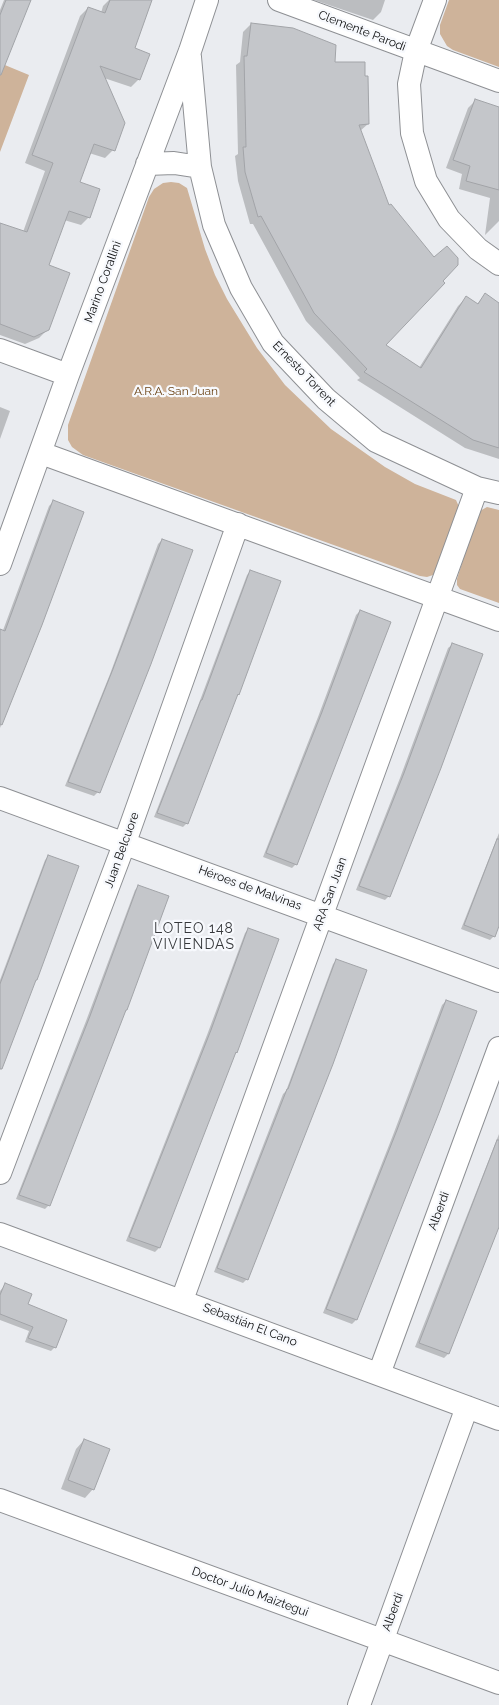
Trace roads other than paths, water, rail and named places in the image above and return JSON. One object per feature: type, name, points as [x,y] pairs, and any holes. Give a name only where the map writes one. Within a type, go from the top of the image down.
[{"type":"street","name":"Marino Corallini","points":[[0,564],[207,0]]},
{"type":"street","name":"Clemente Parodi","points":[[280,0],[499,81]]},
{"type":"street","name":"Clemente Parodi","points":[[435,0],[416,51],[410,84],[412,133],[426,181],[448,219],[478,249],[499,264]]},
{"type":"street","name":"Ernesto Torrent","points":[[190,50],[200,167],[214,225],[241,288],[273,343],[326,399],[376,441],[477,488],[499,493]]},
{"type":"street","points":[[147,164],[174,163],[200,167]]},
{"type":"street","points":[[0,350],[68,375]]},
{"type":"street","points":[[41,453],[499,620]]},
{"type":"street","name":"ARA San Juan","points":[[182,1300],[477,488]]},
{"type":"street","name":"Juan Belcuore","points":[[0,1173],[125,842],[238,524]]},
{"type":"street","name":"Héroes de Malvinas","points":[[0,798],[125,842],[499,981]]},
{"type":"street","name":"Alberdi","points":[[379,1374],[499,1048]]},
{"type":"street","name":"Sebastián El Cano","points":[[0,1234],[499,1419]]},
{"type":"street","name":"Alberdi","points":[[359,1705],[467,1407]]},
{"type":"street","name":"Doctor Julio Maiztegui","points":[[0,1500],[499,1683]]},
{"type":"district","name":"LOTEO 148 VIVIENDAS","points":[[194,938]]},
{"type":"park label","name":"A.R.A. San Juan","points":[[176,391]]}]
